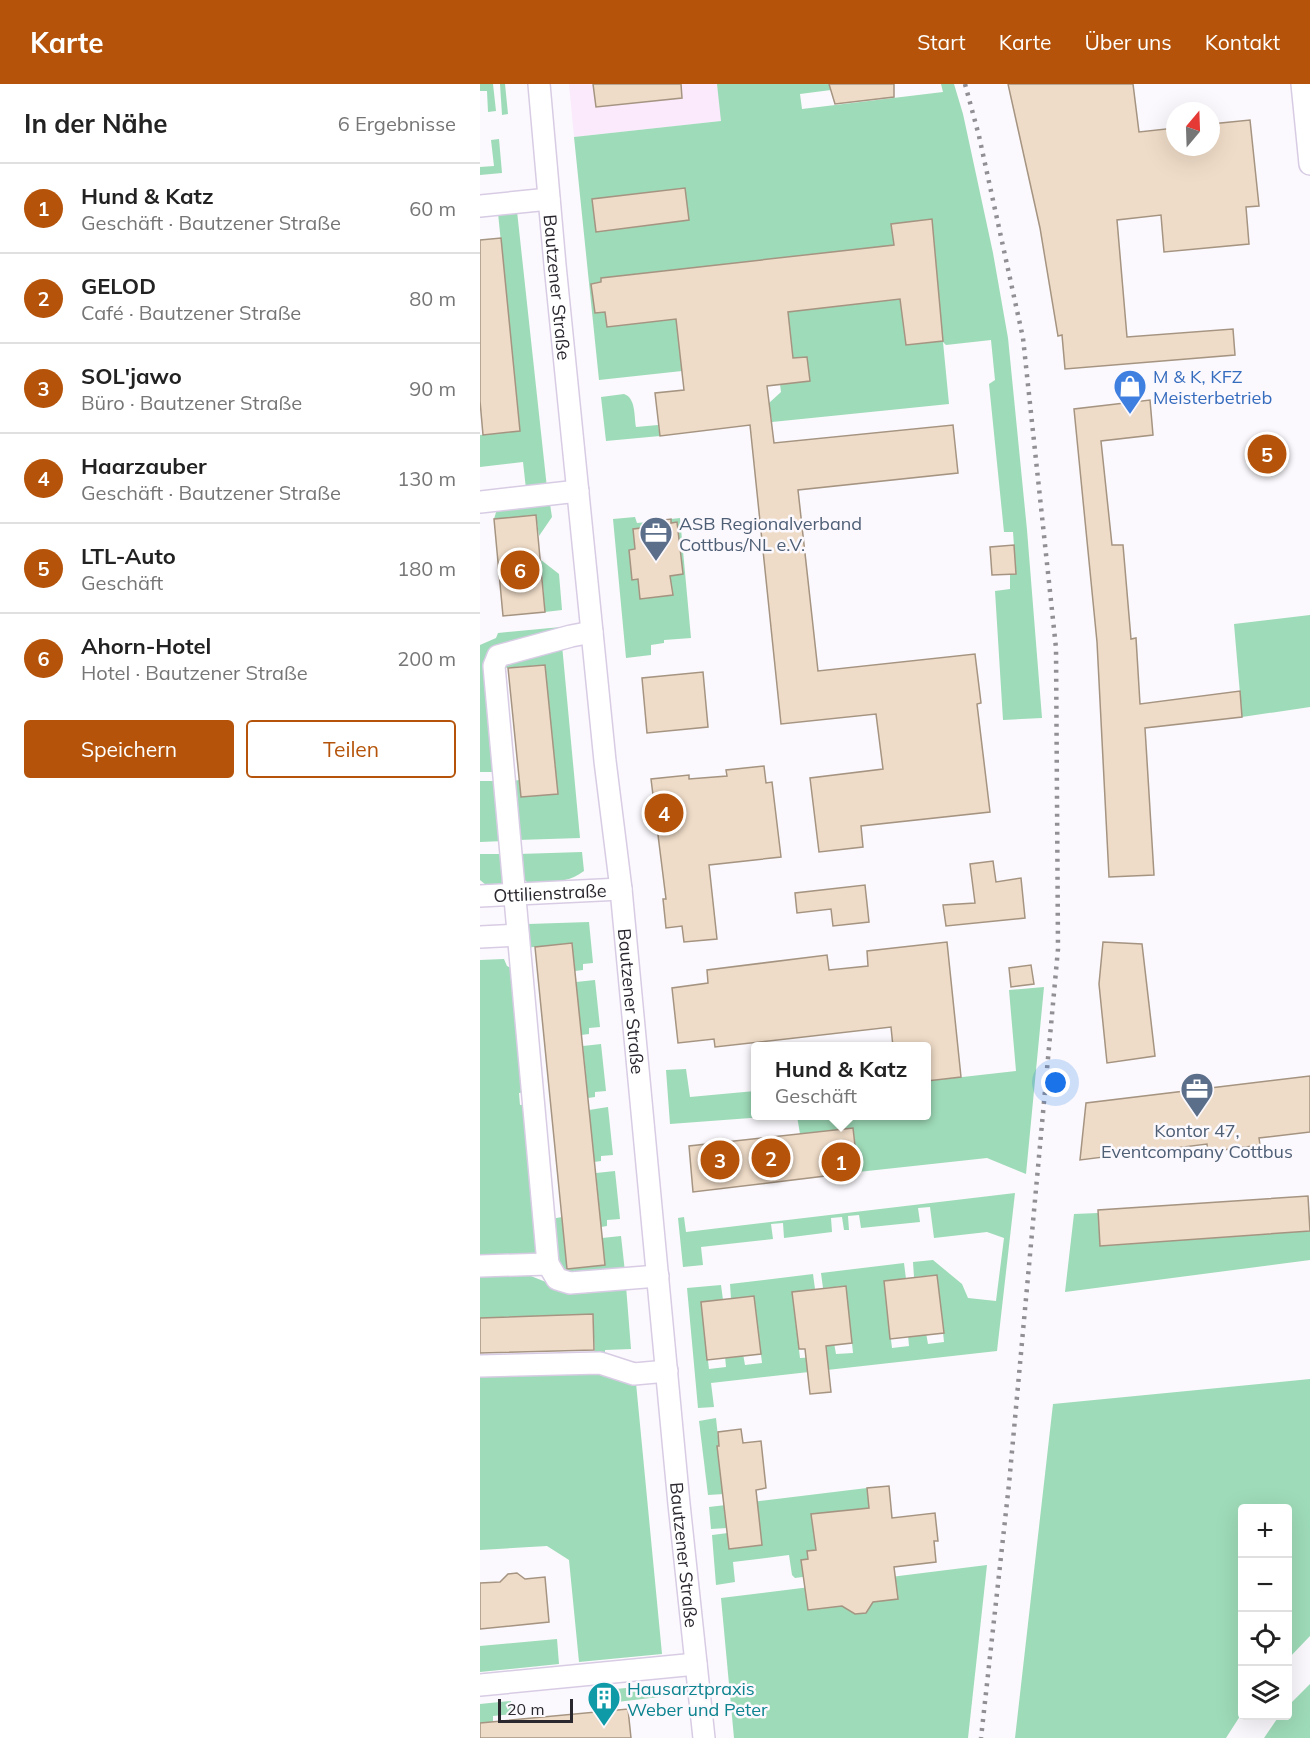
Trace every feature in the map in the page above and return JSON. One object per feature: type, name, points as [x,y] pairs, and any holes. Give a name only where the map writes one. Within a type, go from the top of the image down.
[{"type":"street","name":"Bautzener Straße","points":[[539,84],[704,1738]]},
{"type":"street","points":[[1302,84],[1310,164]]},
{"type":"street","points":[[480,206],[549,199]]},
{"type":"street","points":[[480,502],[578,491]]},
{"type":"street","points":[[592,632],[498,656],[494,666],[548,1264],[557,1279],[570,1283],[658,1276]]},
{"type":"street","name":"Ottilienstraße","points":[[480,896],[621,889]]},
{"type":"street","points":[[480,937],[518,935]]},
{"type":"street","points":[[480,1266],[548,1264]]},
{"type":"street","points":[[480,1366],[600,1362],[634,1374],[667,1371]]},
{"type":"street","points":[[480,1685],[696,1664]]},
{"type":"shaded area","points":[[569,84],[717,84],[722,121],[574,137]]},
{"type":"green space","points":[[480,84],[493,84],[496,111],[488,112],[487,91],[480,91]]},
{"type":"green space","points":[[500,84],[505,84],[508,114],[502,115]]},
{"type":"green space","points":[[717,84],[840,84],[831,90],[800,94],[802,109],[943,92],[941,84],[954,84],[963,114],[993,253],[1008,338],[1027,530],[1042,718],[1003,720],[995,591],[1010,589],[1010,574],[1016,574],[1013,532],[1004,532],[989,384],[995,380],[991,340],[946,345],[943,342],[949,404],[772,422],[769,403],[781,392],[780,384],[810,381],[807,357],[793,358],[791,339],[680,348],[682,371],[599,380],[574,137],[721,121]],"holes":[[[685,188],[688,220],[596,231],[592,199]],[[932,220],[943,341],[906,345],[903,324],[920,321],[917,297],[682,269],[894,245],[892,224]],[[671,270],[607,327],[601,278]],[[599,283],[602,312],[595,313],[591,284]]]},
{"type":"green space","points":[[499,139],[502,173],[480,175],[480,167],[494,166],[491,140]]},
{"type":"green space","points":[[517,211],[547,488],[526,489],[523,462],[480,467],[480,435],[520,431],[498,213]]},
{"type":"green space","points":[[624,394],[633,403],[636,427],[658,425],[660,436],[606,441],[601,397]]},
{"type":"green space","points":[[550,504],[552,517],[539,536],[536,515],[494,519],[497,509]]},
{"type":"green space","points":[[635,517],[637,523],[648,522],[649,527],[633,530],[635,549],[629,550],[632,579],[638,579],[640,599],[672,595],[670,576],[683,574],[677,523],[671,523],[671,519],[680,518],[691,638],[664,640],[664,643],[651,645],[651,655],[626,658],[613,519]]},
{"type":"green space","points":[[541,560],[559,574],[562,610],[545,612]]},
{"type":"green space","points":[[1310,615],[1310,707],[1242,717],[1234,624]]},
{"type":"green space","points":[[561,627],[561,632],[491,650],[486,654],[498,772],[480,772],[480,645],[496,638],[498,633]]},
{"type":"green space","points":[[562,645],[580,838],[518,840],[511,781],[520,780],[558,793],[545,665],[501,668],[505,659]]},
{"type":"green space","points":[[480,781],[499,781],[504,841],[480,842]]},
{"type":"green space","points":[[582,852],[584,871],[578,875],[557,881],[542,882],[527,882],[522,878],[519,854]]},
{"type":"green space","points":[[480,854],[505,854],[505,879],[501,884],[486,885],[480,880]]},
{"type":"green space","points":[[589,922],[593,963],[583,964],[583,970],[575,971],[572,943],[524,948],[529,933],[528,924]]},
{"type":"green space","points":[[504,959],[507,966],[517,971],[527,1092],[519,1093],[520,1105],[528,1104],[540,1248],[534,1256],[480,1258],[480,960]]},
{"type":"green space","points":[[595,980],[600,1027],[589,1028],[589,1034],[581,1035],[576,982]]},
{"type":"green space","points":[[1044,987],[1026,1174],[987,1158],[858,1172],[800,1134],[798,1120],[931,1120],[931,1081],[1016,1071],[1009,990]]},
{"type":"green space","points":[[601,1044],[606,1091],[595,1092],[595,1097],[588,1098],[583,1046]]},
{"type":"green space","points":[[686,1069],[690,1097],[751,1091],[751,1118],[670,1124],[666,1070]]},
{"type":"green space","points":[[608,1107],[613,1155],[601,1156],[601,1161],[594,1162],[589,1110]]},
{"type":"green space","points":[[615,1171],[620,1219],[607,1220],[607,1226],[601,1227],[596,1173]]},
{"type":"green space","points":[[1015,1193],[997,1351],[711,1383],[714,1407],[698,1408],[687,1288],[721,1285],[723,1300],[701,1303],[709,1369],[726,1367],[725,1356],[743,1354],[745,1365],[762,1363],[754,1297],[731,1299],[730,1284],[813,1274],[815,1289],[792,1292],[800,1358],[817,1357],[816,1346],[834,1343],[836,1354],[853,1353],[846,1286],[823,1288],[821,1273],[904,1263],[906,1279],[884,1281],[892,1348],[909,1346],[908,1335],[926,1333],[928,1344],[944,1342],[937,1275],[914,1277],[913,1262],[933,1260],[962,1284],[968,1298],[996,1301],[1004,1238],[987,1232],[934,1238],[930,1207],[918,1208],[920,1222],[861,1228],[859,1215],[848,1216],[849,1230],[844,1230],[842,1217],[831,1218],[832,1232],[784,1238],[783,1223],[771,1224],[773,1239],[701,1247],[703,1265],[683,1267],[678,1218],[684,1217],[686,1232]]},
{"type":"green space","points":[[1098,1213],[1100,1245],[1310,1231],[1310,1260],[1065,1292],[1074,1214]]},
{"type":"green space","points":[[562,1217],[602,1238],[621,1236],[625,1272],[572,1277],[556,1265],[551,1219]]},
{"type":"green space","points":[[518,1271],[551,1284],[626,1286],[631,1349],[605,1350],[605,1357],[595,1358],[593,1314],[480,1318],[480,1272]]},
{"type":"green space","points":[[595,1370],[636,1383],[662,1654],[579,1662],[569,1560],[547,1546],[480,1550],[480,1374]]},
{"type":"green space","points":[[1310,1379],[1310,1636],[1292,1655],[1292,1504],[1238,1504],[1238,1719],[1226,1738],[1015,1738],[1053,1404]]},
{"type":"green space","points":[[716,1418],[724,1494],[708,1495],[699,1421]]},
{"type":"green space","points":[[867,1488],[875,1558],[811,1515],[816,1550],[807,1552],[810,1576],[795,1578],[792,1575],[789,1555],[733,1562],[735,1582],[716,1585],[712,1535],[728,1533],[730,1549],[762,1545],[727,1528],[711,1529],[709,1507]]},
{"type":"green space","points":[[987,1565],[968,1738],[734,1738],[721,1598]]},
{"type":"green space","points":[[557,1639],[559,1664],[480,1672],[480,1646]]},
{"type":"green space","points":[[1310,1684],[1310,1738],[1264,1738],[1276,1720],[1292,1720],[1292,1702]]},
{"type":"green space","points":[[661,1686],[668,1691],[668,1696],[617,1702],[616,1689]]},
{"type":"green space","points":[[511,1701],[512,1714],[493,1716],[493,1722],[480,1736],[480,1704]]},
{"type":"building","points":[[593,84],[681,84],[682,98],[596,107]]},
{"type":"building","points":[[829,84],[894,84],[894,97],[835,104]]},
{"type":"building","points":[[1008,84],[1133,84],[1139,132],[1166,129],[1166,156],[1220,156],[1220,123],[1250,120],[1259,206],[1246,207],[1249,244],[1164,252],[1161,215],[1117,220],[1127,337],[1233,329],[1235,355],[1065,369],[1062,335],[1058,336],[1040,228]]},
{"type":"building","points":[[685,188],[689,220],[596,232],[592,199]]},
{"type":"building","points":[[932,219],[943,341],[906,345],[900,299],[788,312],[793,358],[807,357],[810,381],[767,386],[774,443],[953,425],[958,473],[798,490],[818,671],[975,654],[981,703],[977,704],[990,812],[861,826],[863,847],[819,852],[810,778],[883,769],[876,714],[781,724],[750,425],[660,436],[655,393],[684,390],[676,319],[607,327],[605,312],[595,313],[591,284],[601,282],[601,278],[894,245],[891,224]]},
{"type":"building","points":[[501,238],[520,431],[483,435],[480,401],[480,240]]},
{"type":"building","points":[[1150,400],[1153,435],[1101,441],[1112,545],[1123,545],[1131,639],[1136,638],[1140,704],[1240,691],[1242,717],[1145,728],[1154,875],[1109,877],[1097,642],[1074,409]]},
{"type":"building","points":[[536,515],[545,612],[503,616],[494,519]]},
{"type":"building","name":"ASB Regionalverband Cottbus/NL e.V.","points":[[671,519],[671,523],[677,522],[683,574],[670,576],[673,595],[640,599],[638,579],[632,580],[629,550],[635,549],[633,529],[649,527],[648,522]]},
{"type":"building","points":[[1014,545],[1016,574],[992,575],[990,547]]},
{"type":"building","points":[[545,665],[558,794],[521,797],[508,668]]},
{"type":"building","points":[[703,672],[708,727],[647,733],[642,678]]},
{"type":"building","points":[[764,766],[766,783],[772,782],[781,857],[709,865],[717,939],[684,942],[682,926],[666,928],[663,899],[666,899],[651,779],[689,775],[689,779],[727,776],[726,770]]},
{"type":"building","points":[[993,861],[996,882],[1021,878],[1025,918],[946,926],[943,905],[975,903],[970,864]]},
{"type":"building","points":[[865,885],[869,922],[833,926],[831,909],[797,913],[795,893]]},
{"type":"building","points":[[947,942],[961,1077],[931,1081],[931,1042],[892,1042],[891,1027],[715,1047],[714,1039],[678,1043],[672,988],[708,983],[707,970],[827,955],[829,970],[868,966],[867,951]]},
{"type":"building","points":[[1103,942],[1142,944],[1155,1056],[1107,1063],[1099,984]]},
{"type":"building","points":[[572,943],[605,1265],[567,1269],[535,947]]},
{"type":"building","points":[[1031,965],[1034,984],[1011,987],[1009,968]]},
{"type":"building","name":"Kontor 47, Eventcompany Cottbus","points":[[1310,1076],[1310,1132],[1259,1138],[1260,1145],[1208,1152],[1207,1144],[1080,1160],[1086,1103]]},
{"type":"building","points":[[853,1128],[858,1172],[693,1192],[689,1146]]},
{"type":"building","points":[[1308,1196],[1310,1231],[1100,1246],[1098,1210]]},
{"type":"building","points":[[937,1275],[944,1333],[890,1339],[884,1281]]},
{"type":"building","points":[[846,1286],[852,1343],[826,1346],[831,1392],[810,1394],[805,1349],[799,1349],[792,1292]]},
{"type":"building","points":[[754,1296],[761,1354],[707,1360],[701,1302]]},
{"type":"building","points":[[593,1314],[594,1350],[480,1353],[480,1318]]},
{"type":"building","points":[[741,1429],[743,1443],[761,1441],[766,1488],[756,1490],[762,1545],[729,1549],[717,1446],[719,1446],[718,1432]]},
{"type":"building","points":[[889,1486],[892,1518],[935,1513],[938,1541],[934,1541],[936,1562],[894,1567],[898,1599],[873,1602],[866,1613],[855,1614],[842,1606],[808,1610],[801,1560],[808,1559],[807,1551],[816,1550],[811,1514],[869,1508],[867,1488]]},
{"type":"building","points":[[517,1573],[525,1579],[545,1577],[549,1622],[480,1629],[480,1583],[500,1582],[508,1574]]},
{"type":"building","points":[[628,1709],[631,1738],[480,1738],[480,1723]]},
{"type":"railway","points":[[965,84],[979,136],[1023,338],[1056,648],[1058,949],[1009,1484],[981,1738]]},
{"type":"place","name":"M & K, KFZ Meisterbetrieb","points":[[1130,415]]},
{"type":"place","name":"LTL-Auto","points":[[1267,454]]},
{"type":"place","name":"ASB Regionalverband Cottbus/NL e.V.","points":[[656,562]]},
{"type":"place","name":"Ahorn-Hotel","points":[[520,570]]},
{"type":"place","name":"Haarzauber","points":[[664,813]]},
{"type":"place","name":"Kontor 47, Eventcompany Cottbus","points":[[1197,1118]]},
{"type":"place","name":"GELOD","points":[[771,1158]]},
{"type":"place","name":"SOL'jawo","points":[[720,1160]]},
{"type":"place","name":"Hund & Katz","points":[[841,1162]]},
{"type":"place","name":"Hausarztpraxis Weber und Peter","points":[[604,1727]]}]
